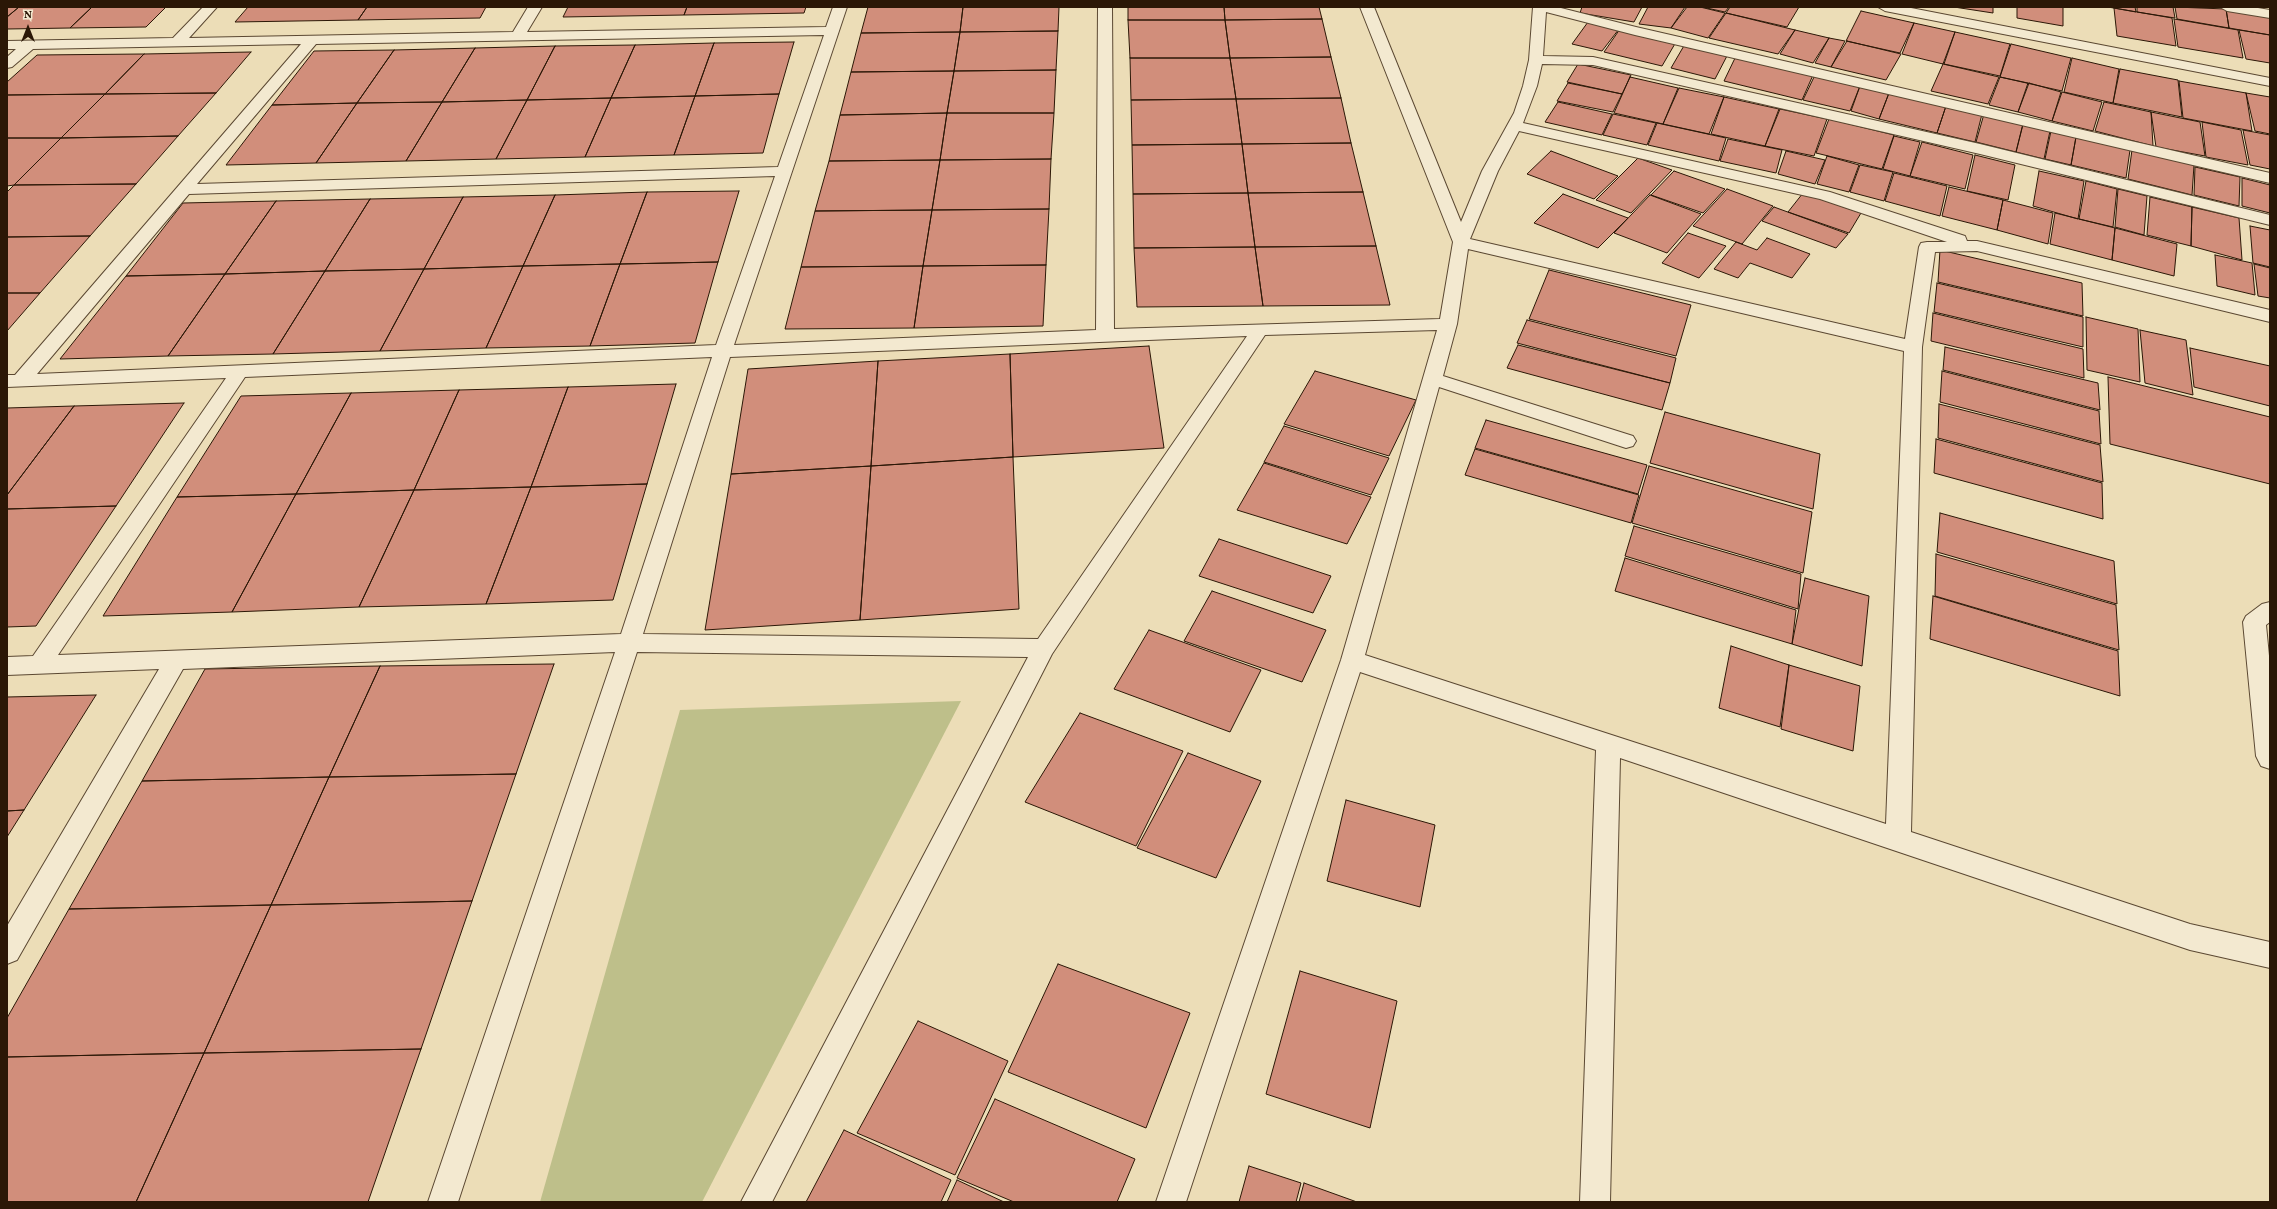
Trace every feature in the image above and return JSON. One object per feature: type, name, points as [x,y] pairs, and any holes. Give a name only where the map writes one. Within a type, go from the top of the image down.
[{"type":"street","points":[[176,43],[210,7]]},
{"type":"street","points":[[517,36],[535,7]]},
{"type":"street","points":[[443,1202],[629,643],[723,351],[840,7]]},
{"type":"street","points":[[1105,7],[1105,335]]},
{"type":"street","points":[[1367,7],[1461,242]]},
{"type":"street","points":[[1171,1202],[1352,660],[1448,324],[1461,242],[1490,171],[1515,126],[1530,86],[1536,60],[1541,7],[1635,31],[2270,178]]},
{"type":"street","points":[[1885,7],[2270,82]]},
{"type":"street","points":[[2227,7],[2270,14]]},
{"type":"street","points":[[7,45],[832,31]]},
{"type":"street","points":[[14,381],[185,189],[312,40]]},
{"type":"street","points":[[7,64],[29,45]]},
{"type":"street","points":[[1536,60],[1601,63],[1980,149],[2270,220]]},
{"type":"street","points":[[1515,126],[1824,195],[1977,246],[2270,316]]},
{"type":"street","points":[[185,189],[785,171]]},
{"type":"street","points":[[1461,242],[1913,347]]},
{"type":"street","points":[[1898,839],[1913,347],[1927,247],[1977,246]]},
{"type":"street","points":[[14,381],[1105,335],[1448,324]]},
{"type":"street","points":[[756,1202],[1044,648],[1260,330]]},
{"type":"street","points":[[39,665],[240,371]]},
{"type":"street","points":[[1433,379],[1626,441]]},
{"type":"street","points":[[2270,610],[2254,622],[2268,756],[2270,759]]},
{"type":"street","points":[[7,666],[629,643],[1044,648]]},
{"type":"street","points":[[7,951],[176,660]]},
{"type":"street","points":[[1352,660],[1898,839],[2190,937],[2270,955]]},
{"type":"street","points":[[1595,1202],[1608,745]]},
{"type":"green space","points":[[961,701],[702,1202],[540,1202],[680,710]]},
{"type":"building","points":[[7,7],[19,7],[7,17]]},
{"type":"building","points":[[19,7],[92,7],[70,28],[7,29],[7,17]]},
{"type":"building","points":[[92,7],[166,7],[146,27],[70,28]]},
{"type":"building","points":[[248,7],[367,7],[358,20],[235,22]]},
{"type":"building","points":[[367,7],[486,7],[480,18],[358,20]]},
{"type":"building","points":[[568,7],[687,7],[684,15],[563,17]]},
{"type":"building","points":[[687,7],[806,7],[804,13],[684,15]]},
{"type":"building","points":[[868,7],[963,7],[960,32],[861,33]]},
{"type":"building","points":[[963,7],[1059,7],[1058,31],[960,32]]},
{"type":"building","points":[[1128,7],[1224,7],[1225,20],[1128,20]]},
{"type":"building","points":[[1224,7],[1319,7],[1322,19],[1225,20]]},
{"type":"building","points":[[1582,7],[1642,7],[1634,22],[1580,13]]},
{"type":"building","points":[[1648,7],[1685,7],[1671,28],[1639,24]]},
{"type":"building","points":[[1687,7],[1700,7],[1725,13],[1708,38],[1671,28]]},
{"type":"building","points":[[1702,7],[1729,7],[1725,12]]},
{"type":"building","points":[[1730,7],[1799,7],[1787,27],[1726,13]]},
{"type":"building","points":[[1954,7],[1993,7],[1993,13]]},
{"type":"building","points":[[2017,7],[2063,7],[2063,26],[2017,18]]},
{"type":"building","points":[[2108,7],[2135,7],[2136,12]]},
{"type":"building","points":[[2137,7],[2173,7],[2175,18],[2137,12]]},
{"type":"building","points":[[2175,7],[2226,9],[2229,28],[2177,19]]},
{"type":"building","points":[[2114,8],[2172,18],[2176,46],[2117,36]]},
{"type":"building","points":[[2226,9],[2270,16],[2270,35],[2229,28]]},
{"type":"building","points":[[1861,11],[1914,23],[1900,53],[1846,41]]},
{"type":"building","points":[[1726,13],[1795,30],[1778,54],[1709,38]]},
{"type":"building","points":[[1322,19],[1331,57],[1230,58],[1225,20]]},
{"type":"building","points":[[2174,19],[2238,30],[2243,58],[2178,47]]},
{"type":"building","points":[[1128,20],[1225,20],[1230,58],[1130,58]]},
{"type":"building","points":[[1588,22],[1619,29],[1602,51],[1572,44]]},
{"type":"building","points":[[1914,23],[1955,32],[1943,64],[1902,54]]},
{"type":"building","points":[[1620,29],[1676,42],[1662,66],[1604,52]]},
{"type":"building","points":[[1795,30],[1829,38],[1813,63],[1780,54]]},
{"type":"building","points":[[2239,30],[2270,35],[2270,63],[2246,59]]},
{"type":"building","points":[[1058,31],[1056,70],[954,71],[960,32]]},
{"type":"building","points":[[960,32],[954,71],[851,72],[861,33]]},
{"type":"building","points":[[1955,32],[2010,44],[2000,76],[1944,64]]},
{"type":"building","points":[[1829,38],[1845,41],[1831,67],[1815,63]]},
{"type":"building","points":[[1847,41],[1901,54],[1886,80],[1831,67]]},
{"type":"building","points":[[794,42],[779,94],[695,96],[714,43]]},
{"type":"building","points":[[714,43],[695,96],[611,98],[635,45]]},
{"type":"building","points":[[1685,44],[1728,54],[1715,79],[1671,68]]},
{"type":"building","points":[[2011,44],[2071,58],[2062,91],[2000,77]]},
{"type":"building","points":[[635,45],[611,98],[527,100],[555,46]]},
{"type":"building","points":[[555,46],[527,100],[442,102],[475,48]]},
{"type":"building","points":[[475,48],[442,102],[357,103],[394,50]]},
{"type":"building","points":[[394,50],[357,103],[272,105],[314,51]]},
{"type":"building","points":[[251,52],[216,93],[105,94],[144,54]]},
{"type":"building","points":[[144,54],[105,94],[7,95],[7,82],[37,55]]},
{"type":"building","points":[[1736,56],[1813,75],[1802,100],[1724,81]]},
{"type":"building","points":[[1331,57],[1341,98],[1236,99],[1230,58]]},
{"type":"building","points":[[1130,58],[1230,58],[1236,99],[1131,100]]},
{"type":"building","points":[[2072,58],[2119,69],[2113,103],[2064,92]]},
{"type":"building","points":[[1578,64],[1631,75],[1622,94],[1567,82]]},
{"type":"building","points":[[1943,64],[1999,77],[1988,104],[1931,91]]},
{"type":"building","points":[[2120,69],[2178,80],[2182,117],[2113,103]]},
{"type":"building","points":[[1056,70],[1054,113],[947,113],[954,71]]},
{"type":"building","points":[[954,71],[947,113],[840,115],[851,72]]},
{"type":"building","points":[[1815,75],[1860,86],[1850,111],[1803,100]]},
{"type":"building","points":[[1630,77],[1678,88],[1663,124],[1614,113]]},
{"type":"building","points":[[2000,77],[2028,83],[2018,112],[1989,105]]},
{"type":"building","points":[[2179,81],[2246,93],[2252,131],[2183,118]]},
{"type":"building","points":[[1568,83],[1622,94],[1613,112],[1557,101]]},
{"type":"building","points":[[2029,83],[2061,92],[2052,121],[2018,112]]},
{"type":"building","points":[[1860,86],[1889,93],[1879,119],[1851,111]]},
{"type":"building","points":[[1679,88],[1724,97],[1709,134],[1663,124]]},
{"type":"building","points":[[2062,92],[2102,102],[2093,131],[2052,121]]},
{"type":"building","points":[[216,93],[178,136],[61,138],[105,94]]},
{"type":"building","points":[[1889,93],[1946,106],[1937,133],[1879,119]]},
{"type":"building","points":[[2246,93],[2270,97],[2270,134],[2255,131]]},
{"type":"building","points":[[105,94],[61,138],[7,138],[7,95]]},
{"type":"building","points":[[779,94],[763,153],[674,155],[695,96]]},
{"type":"building","points":[[695,96],[674,155],[585,157],[611,98]]},
{"type":"building","points":[[1724,97],[1779,109],[1765,146],[1711,134]]},
{"type":"building","points":[[611,98],[585,157],[496,159],[527,100]]},
{"type":"building","points":[[1341,98],[1351,143],[1242,144],[1236,99]]},
{"type":"building","points":[[1236,99],[1242,144],[1132,145],[1131,100]]},
{"type":"building","points":[[527,100],[496,159],[406,161],[442,102]]},
{"type":"building","points":[[442,102],[406,161],[316,163],[357,103]]},
{"type":"building","points":[[1558,102],[1612,114],[1602,135],[1545,122]]},
{"type":"building","points":[[2104,102],[2151,112],[2153,146],[2095,131]]},
{"type":"building","points":[[357,103],[316,163],[226,165],[272,105]]},
{"type":"building","points":[[1946,106],[1982,114],[1975,142],[1937,133]]},
{"type":"building","points":[[1780,109],[1827,119],[1814,156],[1765,146]]},
{"type":"building","points":[[2151,112],[2200,122],[2205,156],[2156,147]]},
{"type":"building","points":[[947,113],[940,160],[829,161],[840,115]]},
{"type":"building","points":[[947,113],[1054,113],[1051,159],[940,160]]},
{"type":"building","points":[[1613,114],[1656,123],[1647,145],[1603,135]]},
{"type":"building","points":[[1984,114],[2023,124],[2016,152],[1976,142]]},
{"type":"building","points":[[1829,119],[1894,135],[1882,169],[1816,153]]},
{"type":"building","points":[[2202,122],[2241,130],[2248,165],[2206,157]]},
{"type":"building","points":[[1657,123],[1726,138],[1719,161],[1648,145]]},
{"type":"building","points":[[2023,124],[2050,131],[2044,159],[2016,152]]},
{"type":"building","points":[[2243,130],[2270,135],[2270,169],[2250,165]]},
{"type":"building","points":[[2051,131],[2076,137],[2071,165],[2045,159]]},
{"type":"building","points":[[178,136],[136,184],[14,185],[61,138]]},
{"type":"building","points":[[1894,136],[1920,142],[1910,176],[1883,169]]},
{"type":"building","points":[[2076,137],[2130,150],[2126,178],[2071,165]]},
{"type":"building","points":[[7,138],[61,138],[14,185],[7,186]]},
{"type":"building","points":[[1728,139],[1782,150],[1776,173],[1720,161]]},
{"type":"building","points":[[1922,142],[1973,155],[1965,189],[1910,176]]},
{"type":"building","points":[[1351,143],[1363,192],[1248,193],[1242,144]]},
{"type":"building","points":[[1242,144],[1248,193],[1133,194],[1132,145]]},
{"type":"building","points":[[2132,150],[2194,165],[2192,195],[2128,179]]},
{"type":"building","points":[[1551,151],[1618,176],[1594,199],[1527,174]]},
{"type":"building","points":[[1786,151],[1825,160],[1815,184],[1778,174]]},
{"type":"building","points":[[1975,155],[2015,165],[2008,200],[1967,191]]},
{"type":"building","points":[[1827,156],[1859,165],[1849,192],[1817,184]]},
{"type":"building","points":[[1638,158],[1672,170],[1631,213],[1596,200]]},
{"type":"building","points":[[1051,159],[1049,209],[932,210],[940,160]]},
{"type":"building","points":[[940,160],[932,210],[815,211],[829,161]]},
{"type":"building","points":[[1860,165],[1893,172],[1884,201],[1850,192]]},
{"type":"building","points":[[2195,167],[2240,177],[2239,206],[2194,195]]},
{"type":"building","points":[[1674,171],[1725,189],[1703,213],[1651,195]]},
{"type":"building","points":[[2039,171],[2084,181],[2078,219],[2033,206]]},
{"type":"building","points":[[1894,173],[1947,186],[1940,216],[1885,201]]},
{"type":"building","points":[[2242,178],[2270,185],[2270,213],[2242,206]]},
{"type":"building","points":[[2086,181],[2117,189],[2113,227],[2079,219]]},
{"type":"building","points":[[136,184],[90,236],[7,237],[7,192],[14,185]]},
{"type":"building","points":[[1949,187],[2003,200],[1997,230],[1942,216]]},
{"type":"building","points":[[1727,189],[1773,206],[1742,244],[1693,226]]},
{"type":"building","points":[[2118,189],[2147,196],[2144,235],[2115,227]]},
{"type":"building","points":[[739,191],[718,262],[620,264],[647,192]]},
{"type":"building","points":[[647,192],[620,264],[523,266],[555,195]]},
{"type":"building","points":[[1363,192],[1376,246],[1255,247],[1248,193]]},
{"type":"building","points":[[1248,193],[1255,247],[1134,248],[1133,194]]},
{"type":"building","points":[[1803,193],[1861,213],[1849,233],[1788,212]]},
{"type":"building","points":[[1563,194],[1628,218],[1598,248],[1534,223]]},
{"type":"building","points":[[555,195],[523,266],[424,269],[463,197]]},
{"type":"building","points":[[1650,195],[1701,214],[1667,253],[1614,233]]},
{"type":"building","points":[[463,197],[424,269],[325,271],[370,199]]},
{"type":"building","points":[[2150,197],[2192,207],[2191,246],[2147,235]]},
{"type":"building","points":[[370,199],[325,271],[225,274],[276,201]]},
{"type":"building","points":[[2003,200],[2053,213],[2048,244],[1997,230]]},
{"type":"building","points":[[276,201],[225,274],[126,276],[183,203]]},
{"type":"building","points":[[1774,207],[1848,234],[1836,248],[1762,221]]},
{"type":"building","points":[[2192,207],[2239,218],[2242,260],[2191,246]]},
{"type":"building","points":[[1049,209],[1046,265],[923,266],[932,210]]},
{"type":"building","points":[[932,210],[923,266],[801,267],[815,211]]},
{"type":"building","points":[[2055,213],[2115,228],[2112,260],[2050,244]]},
{"type":"building","points":[[2250,226],[2270,230],[2270,267],[2253,263]]},
{"type":"building","points":[[2115,228],[2177,244],[2174,276],[2112,260]]},
{"type":"building","points":[[1688,233],[1726,246],[1699,278],[1662,263]]},
{"type":"building","points":[[90,236],[40,293],[7,293],[7,237]]},
{"type":"building","points":[[1767,238],[1810,254],[1792,278],[1750,263],[1738,278],[1714,269],[1736,242],[1757,250]]},
{"type":"building","points":[[1376,246],[1390,305],[1263,306],[1255,247]]},
{"type":"building","points":[[1255,247],[1263,306],[1137,307],[1134,248]]},
{"type":"building","points":[[1940,250],[2082,283],[2083,316],[1938,282]]},
{"type":"building","points":[[2215,255],[2252,263],[2255,295],[2217,286]]},
{"type":"building","points":[[718,262],[695,343],[590,346],[620,264]]},
{"type":"building","points":[[620,264],[590,346],[486,348],[523,266]]},
{"type":"building","points":[[2254,264],[2270,268],[2270,298],[2258,296]]},
{"type":"building","points":[[1046,265],[1043,326],[914,328],[923,266]]},
{"type":"building","points":[[523,266],[486,348],[380,351],[424,269]]},
{"type":"building","points":[[923,266],[914,328],[785,329],[801,267]]},
{"type":"building","points":[[424,269],[380,351],[273,354],[325,271]]},
{"type":"building","points":[[1549,270],[1691,305],[1676,356],[1529,319]]},
{"type":"building","points":[[325,271],[273,354],[168,356],[225,274]]},
{"type":"building","points":[[225,274],[168,356],[60,359],[126,276]]},
{"type":"building","points":[[1937,283],[2083,317],[2083,347],[1934,312]]},
{"type":"building","points":[[7,293],[40,293],[7,331]]},
{"type":"building","points":[[1933,313],[2083,349],[2084,378],[1931,341]]},
{"type":"building","points":[[2086,317],[2138,329],[2140,382],[2087,370]]},
{"type":"building","points":[[1527,320],[1676,358],[1670,383],[1517,343]]},
{"type":"building","points":[[2140,330],[2186,340],[2193,395],[2145,383]]},
{"type":"building","points":[[1518,345],[1670,383],[1662,410],[1507,368]]},
{"type":"building","points":[[1149,346],[1164,448],[1013,457],[1010,354]]},
{"type":"building","points":[[1945,347],[2098,383],[2100,410],[1943,370]]},
{"type":"building","points":[[2190,348],[2270,366],[2270,406],[2194,387]]},
{"type":"building","points":[[1010,354],[1013,457],[871,466],[878,361]]},
{"type":"building","points":[[878,361],[871,466],[731,474],[748,369]]},
{"type":"building","points":[[1315,371],[1416,400],[1389,456],[1284,424]]},
{"type":"building","points":[[1942,371],[2099,411],[2101,444],[1940,402]]},
{"type":"building","points":[[2108,377],[2270,417],[2270,484],[2110,444]]},
{"type":"building","points":[[676,384],[647,484],[531,487],[568,387]]},
{"type":"building","points":[[568,387],[531,487],[414,490],[459,390]]},
{"type":"building","points":[[459,390],[414,490],[296,494],[351,393]]},
{"type":"building","points":[[351,393],[296,494],[177,497],[241,396]]},
{"type":"building","points":[[184,403],[116,506],[7,509],[7,495],[74,406]]},
{"type":"building","points":[[1939,404],[2100,445],[2103,482],[1938,438]]},
{"type":"building","points":[[74,406],[7,495],[7,408]]},
{"type":"building","points":[[1665,412],[1820,454],[1813,509],[1650,463]]},
{"type":"building","points":[[1486,420],[1647,465],[1638,494],[1475,448]]},
{"type":"building","points":[[1284,426],[1389,458],[1371,495],[1264,462]]},
{"type":"building","points":[[1936,439],[2102,483],[2103,519],[1934,473]]},
{"type":"building","points":[[1475,449],[1639,495],[1631,523],[1465,475]]},
{"type":"building","points":[[1013,457],[1019,609],[860,620],[871,466]]},
{"type":"building","points":[[1264,463],[1371,497],[1347,544],[1237,510]]},
{"type":"building","points":[[871,466],[860,620],[705,630],[731,474]]},
{"type":"building","points":[[1649,466],[1812,512],[1803,573],[1632,523]]},
{"type":"building","points":[[647,484],[613,600],[486,604],[531,487]]},
{"type":"building","points":[[531,487],[486,604],[359,607],[414,490]]},
{"type":"building","points":[[414,490],[359,607],[232,612],[296,494]]},
{"type":"building","points":[[296,494],[232,612],[103,616],[177,497]]},
{"type":"building","points":[[116,506],[36,626],[7,627],[7,509]]},
{"type":"building","points":[[1940,513],[2114,561],[2117,604],[1937,552]]},
{"type":"building","points":[[1634,526],[1801,574],[1798,609],[1625,556]]},
{"type":"building","points":[[1219,539],[1331,576],[1313,613],[1199,576]]},
{"type":"building","points":[[1936,554],[2116,605],[2119,650],[1935,596]]},
{"type":"building","points":[[1625,558],[1796,610],[1792,644],[1615,591]]},
{"type":"building","points":[[1805,578],[1869,596],[1862,666],[1792,644]]},
{"type":"building","points":[[1212,591],[1326,630],[1302,682],[1184,641]]},
{"type":"building","points":[[1933,596],[2118,651],[2120,696],[1930,639]]},
{"type":"building","points":[[1149,630],[1261,670],[1230,732],[1114,689]]},
{"type":"building","points":[[1731,646],[1789,665],[1780,727],[1719,708]]},
{"type":"building","points":[[554,664],[516,774],[329,777],[380,666]]},
{"type":"building","points":[[1789,665],[1860,686],[1853,751],[1781,729]]},
{"type":"building","points":[[380,666],[329,777],[142,781],[205,669]]},
{"type":"building","points":[[96,695],[24,810],[7,811],[7,697]]},
{"type":"building","points":[[1080,713],[1183,751],[1136,846],[1025,802]]},
{"type":"building","points":[[1188,753],[1261,781],[1216,878],[1137,848]]},
{"type":"building","points":[[516,774],[472,901],[271,905],[329,777]]},
{"type":"building","points":[[329,777],[271,905],[69,909],[142,781]]},
{"type":"building","points":[[1346,800],[1435,825],[1420,907],[1327,881]]},
{"type":"building","points":[[24,810],[7,837],[7,811]]},
{"type":"building","points":[[472,901],[421,1049],[204,1053],[271,905]]},
{"type":"building","points":[[271,905],[204,1053],[7,1057],[7,1018],[69,909]]},
{"type":"building","points":[[1058,964],[1190,1013],[1146,1128],[1008,1072]]},
{"type":"building","points":[[1300,971],[1397,1001],[1370,1128],[1266,1094]]},
{"type":"building","points":[[918,1021],[1008,1061],[955,1175],[857,1133]]},
{"type":"building","points":[[421,1049],[368,1202],[136,1202],[204,1053]]},
{"type":"building","points":[[204,1053],[136,1202],[7,1202],[7,1057]]},
{"type":"building","points":[[995,1099],[1135,1159],[1117,1202],[1014,1202],[957,1178]]},
{"type":"building","points":[[844,1130],[951,1180],[941,1202],[806,1202]]},
{"type":"building","points":[[1249,1166],[1301,1183],[1296,1202],[1239,1202]]},
{"type":"building","points":[[957,1180],[1004,1202],[947,1202]]},
{"type":"building","points":[[1304,1183],[1357,1202],[1299,1202]]}]
